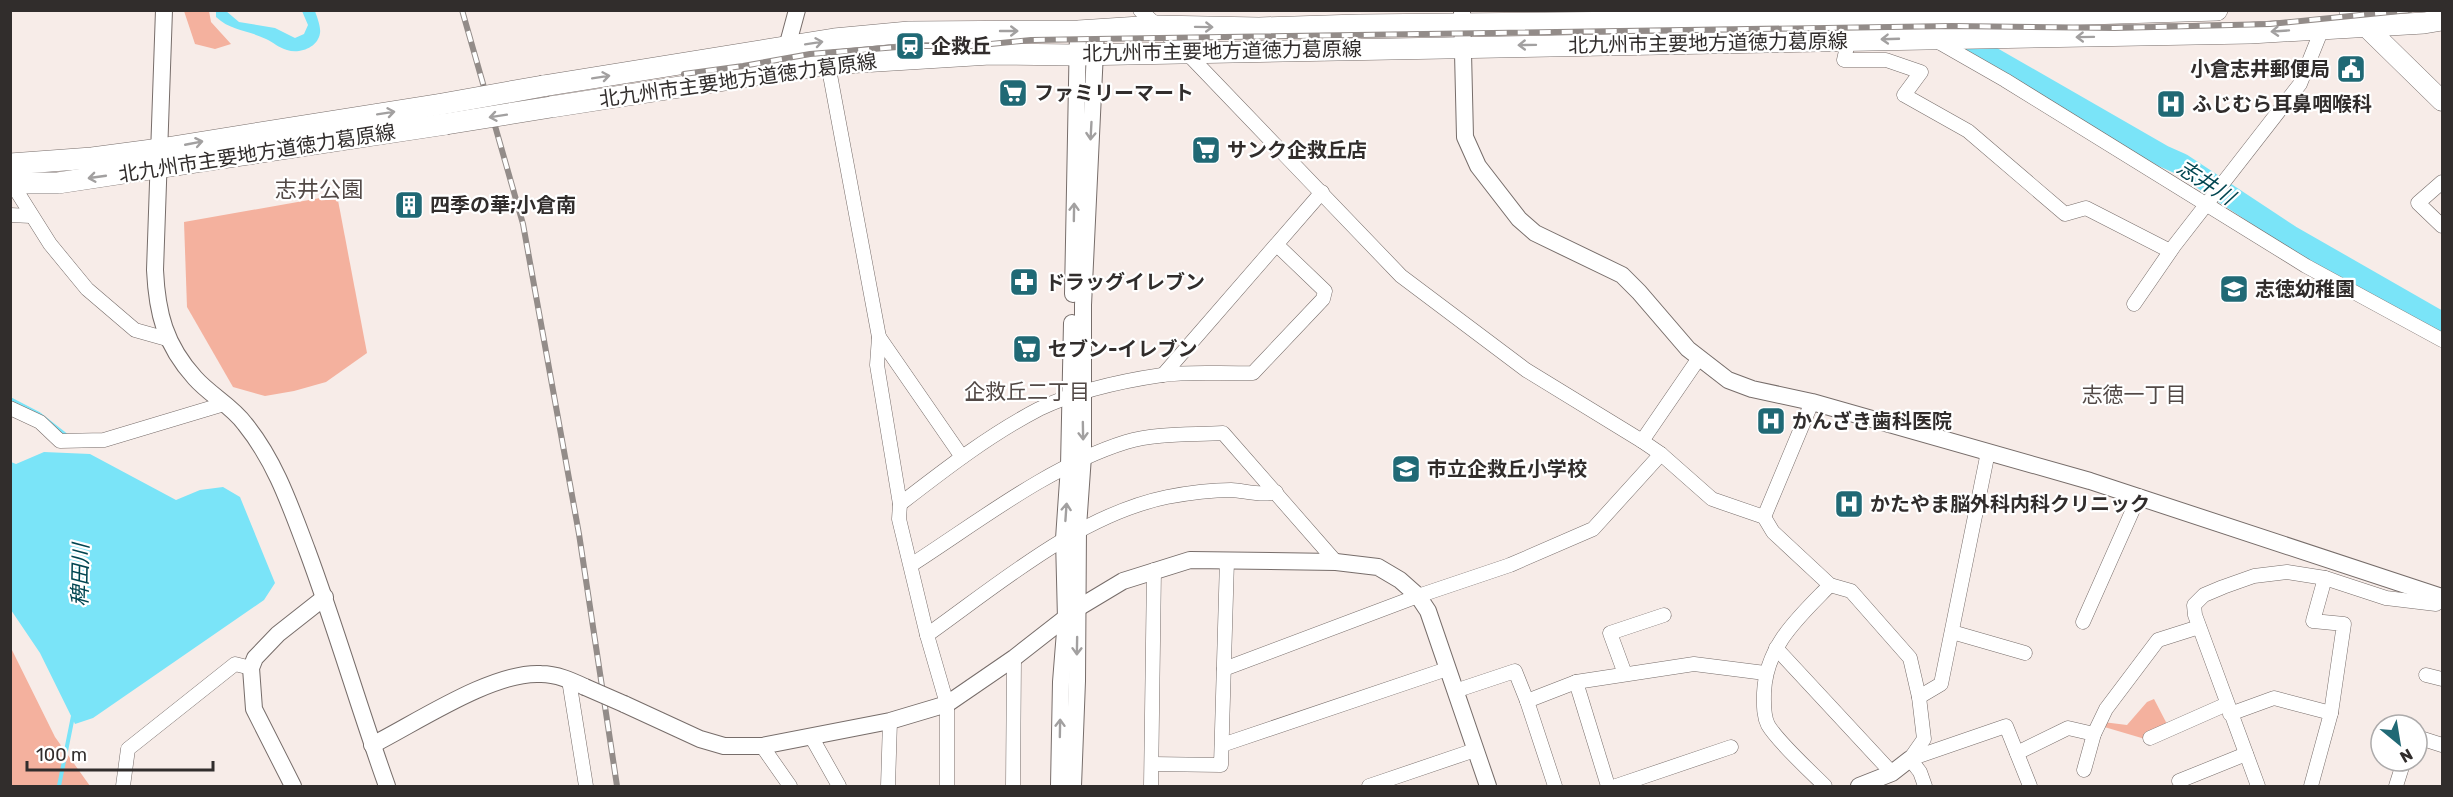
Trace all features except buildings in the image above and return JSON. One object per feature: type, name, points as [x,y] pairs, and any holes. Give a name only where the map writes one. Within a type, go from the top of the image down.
[{"type":"main road","name":"北九州市主要地方道徳力葛原線","points":[[444,114],[543,86],[834,39],[909,32],[1087,31],[1156,26],[1259,28],[1462,17],[1850,19],[1942,14],[2217,10]]},
{"type":"main road","points":[[2349,10],[2442,100]]},
{"type":"main road","name":"北九州市主要地方道徳力葛原線","points":[[13,186],[58,183],[159,159],[444,114],[551,108],[828,64],[990,54],[2250,33],[2442,20]]},
{"type":"main road","name":"北九州市主要地方道徳力葛原線","points":[[10,164],[92,158],[159,159]]},
{"type":"street","points":[[164,10],[154,270],[156,304],[167,339],[194,378],[245,422],[279,475],[325,597],[387,786]]},
{"type":"street","points":[[787,47],[797,10]]},
{"type":"street","points":[[1140,10],[1185,51],[1401,276],[1526,370],[1661,454],[1712,499],[1764,517],[1773,532],[1830,585],[1851,591],[1910,658],[1919,697],[1924,739],[1911,759]]},
{"type":"street","points":[[1462,17],[1465,137],[1478,166],[1519,219],[1534,233],[1622,276],[1639,292],[1688,349],[1728,380],[1752,389],[1812,402],[2139,496],[2442,598],[2436,604],[2386,598],[2325,578],[2287,572],[2254,576],[2204,595],[2194,605],[2199,627],[2258,786]]},
{"type":"street","points":[[1850,19],[1850,41],[1844,60],[1886,60],[1921,72],[1904,96],[1968,131],[2065,214],[2086,208],[2170,251]]},
{"type":"street","points":[[2134,304],[2170,251],[2300,84],[2322,29]]},
{"type":"street","points":[[1073,786],[1071,536],[1076,464],[1076,394],[1083,305],[1087,31]]},
{"type":"street","points":[[1930,38],[2004,80],[2306,266],[2442,340]]},
{"type":"street","points":[[828,64],[879,337],[877,365],[900,504],[899,519],[927,635],[947,704],[947,786]]},
{"type":"street","points":[[2442,182],[2418,203],[2442,226]]},
{"type":"street","points":[[13,186],[50,244],[87,289],[135,330],[167,339]]},
{"type":"street","points":[[1163,375],[1322,192]]},
{"type":"street","points":[[10,215],[31,216]]},
{"type":"street","points":[[900,504],[962,457],[1039,409],[1076,394],[1163,375],[1253,373],[1323,299],[1324,291],[1321,286],[1276,245]]},
{"type":"street","points":[[879,337],[962,457]]},
{"type":"street","points":[[1642,441],[1699,358]]},
{"type":"street","points":[[1764,517],[1812,402]]},
{"type":"street","points":[[10,408],[40,422],[60,441],[104,440],[224,404]]},
{"type":"street","points":[[911,566],[1055,472],[1127,442],[1159,436],[1223,433],[1336,562]]},
{"type":"street","points":[[1919,697],[1941,684],[1988,452]]},
{"type":"street","points":[[1224,669],[1418,596],[1510,566],[1593,529],[1661,454]]},
{"type":"street","points":[[927,635],[1071,536],[1134,505],[1166,497],[1207,491],[1230,490],[1267,494],[1276,492]]},
{"type":"street","points":[[2083,622],[2139,496]]},
{"type":"street","points":[[372,746],[499,681],[538,674],[569,680],[700,739],[724,746],[762,746],[812,738],[890,721],[947,704],[1014,658],[1072,613],[1123,581],[1154,570],[1190,560],[1336,562],[1378,567],[1400,580],[1418,596],[1428,611],[1488,786]]},
{"type":"street","points":[[1152,764],[1221,765],[1227,560]]},
{"type":"street","points":[[1151,786],[1154,570]]},
{"type":"street","points":[[2311,786],[2331,713],[2344,624],[2313,621],[2325,578]]},
{"type":"street","points":[[1825,786],[1768,724],[1764,703],[1765,673],[1776,648],[1795,621],[1830,585]]},
{"type":"street","points":[[293,786],[255,709],[251,668],[255,658],[278,634],[325,597]]},
{"type":"street","points":[[1059,786],[1061,682],[1072,613]]},
{"type":"street","points":[[1625,674],[1610,633],[1664,615]]},
{"type":"street","points":[[2084,770],[2094,734],[2106,710],[2158,640],[2199,627]]},
{"type":"street","points":[[1952,632],[2025,654]]},
{"type":"street","points":[[1776,648],[1892,773]]},
{"type":"street","points":[[1012,786],[1014,658]]},
{"type":"street","points":[[123,786],[128,749],[235,664],[251,668]]},
{"type":"street","points":[[1527,700],[1576,682],[1694,664],[1765,673]]},
{"type":"street","points":[[1222,745],[1447,669]]},
{"type":"street","points":[[1455,691],[1515,671],[1527,700],[1555,786]]},
{"type":"street","points":[[2426,675],[2442,680]]},
{"type":"street","points":[[569,680],[586,786]]},
{"type":"street","points":[[1576,682],[1608,786]]},
{"type":"street","points":[[2150,738],[2229,709],[2274,698],[2331,713]]},
{"type":"street","points":[[888,786],[890,721]]},
{"type":"street","points":[[1858,786],[1892,773],[1911,759],[2007,726],[2030,786]]},
{"type":"street","points":[[2017,753],[2068,728],[2094,734]]},
{"type":"street","points":[[812,738],[839,786]]},
{"type":"street","points":[[762,746],[790,786]]},
{"type":"street","points":[[1616,786],[1731,747]]},
{"type":"street","points":[[1369,786],[1475,750]]},
{"type":"street","points":[[2179,781],[2246,754]]},
{"type":"street","points":[[1911,759],[1920,772],[1925,786]]},
{"type":"shaded area","points":[[184,11],[209,11],[211,22],[231,44],[215,49],[195,44]]},
{"type":"shaded area","points":[[337,195],[367,353],[326,382],[294,391],[265,396],[233,387],[187,307],[184,222]]},
{"type":"shaded area","points":[[10,646],[55,737],[90,786],[11,786]]},
{"type":"shaded area","points":[[2154,699],[2168,726],[2145,739],[2101,726],[2103,722],[2127,725],[2147,702]]},
{"type":"water","points":[[216,11],[226,11],[239,22],[275,28],[295,38],[304,34],[308,25],[302,11],[315,11],[320,33],[316,43],[312,46],[292,51],[222,22],[216,17]]},
{"type":"water","points":[[44,452],[90,454],[176,500],[200,490],[223,487],[240,497],[275,583],[264,600],[93,718],[75,724],[40,653],[11,610],[11,462],[16,464]]},
{"type":"waterway","name":"志井川","points":[[1968,44],[2163,156],[2181,164],[2290,236],[2442,323]]},
{"type":"waterway","name":"稗田川","points":[[10,399],[39,414],[67,436]]},
{"type":"waterway","name":"稗田川","points":[[59,786],[73,716]]},
{"type":"railway","points":[[462,10],[523,224],[579,534],[617,786]]},
{"type":"railway","points":[[684,74],[810,54],[910,46],[971,46],[1031,40],[1952,26],[2115,28],[2270,24],[2410,10]]},
{"type":"place","name":"企救丘","points":[[910,46]]},
{"type":"place","name":"小倉志井郵便局","points":[[2351,69]]},
{"type":"place","name":"ファミリーマート","points":[[1013,93]]},
{"type":"place","name":"ふじむら耳鼻咽喉科","points":[[2171,104]]},
{"type":"place","name":"サンク企救丘店","points":[[1206,150]]},
{"type":"place","name":"四季の華;小倉南","points":[[409,205]]},
{"type":"place","name":"ドラッグイレブン","points":[[1024,282]]},
{"type":"place","name":"志徳幼稚園","points":[[2234,289]]},
{"type":"place","name":"セブン-イレブン","points":[[1027,349]]},
{"type":"place","name":"かんざき歯科医院","points":[[1771,421]]},
{"type":"place","name":"市立企救丘小学校","points":[[1406,469]]},
{"type":"place","name":"かたやま脳外科内科クリニック","points":[[1849,504]]},
{"type":"district","name":"志井公園","points":[[319,189]]},
{"type":"district","name":"企救丘二丁目","points":[[1027,391]]},
{"type":"district","name":"志徳一丁目","points":[[2134,394]]}]
